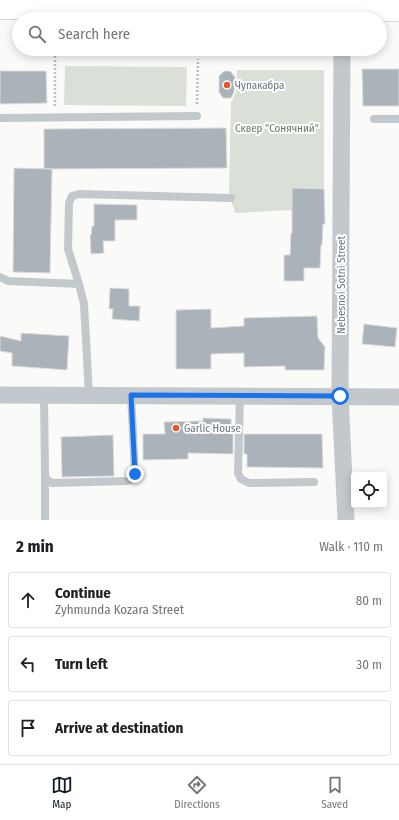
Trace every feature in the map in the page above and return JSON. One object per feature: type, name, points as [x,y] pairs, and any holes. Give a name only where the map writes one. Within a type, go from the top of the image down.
[{"type":"main road","points":[[0,8],[80,4],[289,12]]},
{"type":"main road","points":[[370,12],[399,10]]},
{"type":"street","name":"Nebesnoi Sotni Street","points":[[342,56],[340,396],[346,520]]},
{"type":"street","points":[[0,395],[399,396]]},
{"type":"lane","points":[[0,118],[197,116]]},
{"type":"lane","points":[[374,119],[399,118]]},
{"type":"lane","points":[[90,395],[84,304],[68,248],[69,203],[72,196],[79,194],[231,198]]},
{"type":"lane","points":[[0,277],[8,282],[79,284]]},
{"type":"lane","points":[[45,475],[47,480],[52,483],[127,481],[132,479],[135,474],[131,395]]},
{"type":"lane","points":[[240,395],[238,473],[241,479],[249,483],[314,482]]},
{"type":"lane","points":[[44,396],[45,520]]},
{"type":"path","points":[[55,56],[55,117]]},
{"type":"path","points":[[197,116],[198,59]]},
{"type":"green space","points":[[65,66],[187,67],[186,106],[64,105]]},
{"type":"green space","name":"Сквер \"Сонячний\"","points":[[237,70],[324,70],[324,189],[292,188],[292,210],[235,213],[229,193],[231,102],[236,92]]},
{"type":"building","points":[[362,69],[399,69],[399,106],[363,106]]},
{"type":"building","points":[[0,71],[46,71],[47,103],[0,104]]},
{"type":"building","name":"Чупакабра","points":[[224,71],[230,71],[235,77],[234,92],[231,98],[223,98],[219,92],[219,76]]},
{"type":"building","points":[[226,128],[227,168],[44,169],[44,129]]},
{"type":"building","points":[[14,168],[52,169],[50,273],[13,272]]},
{"type":"building","points":[[292,188],[324,189],[325,224],[323,224],[320,268],[304,268],[304,281],[284,281],[284,255],[290,255],[292,233]]},
{"type":"building","points":[[94,204],[137,205],[137,220],[115,220],[115,241],[103,241],[104,253],[91,254],[90,235],[92,226],[94,226]]},
{"type":"building","points":[[110,288],[129,289],[129,306],[140,306],[139,321],[112,319],[113,309],[109,309]]},
{"type":"building","points":[[211,309],[211,328],[244,326],[244,318],[317,316],[318,338],[325,347],[324,370],[285,370],[285,366],[244,367],[244,353],[211,354],[211,369],[176,369],[176,310]]},
{"type":"building","points":[[364,324],[397,328],[395,347],[362,344]]},
{"type":"building","points":[[21,333],[69,336],[67,370],[12,366],[12,353],[0,351],[0,336],[21,341]]},
{"type":"building","points":[[203,418],[231,419],[233,454],[188,453],[188,459],[143,460],[143,434],[165,434],[164,422],[203,421]]},
{"type":"building","points":[[244,434],[322,434],[323,468],[247,467],[247,454],[244,454]]},
{"type":"building","points":[[113,435],[114,476],[62,477],[61,437]]},
{"type":"place","name":"Чупакабра","points":[[227,85]]},
{"type":"place","name":"Garlic House","points":[[176,428]]},
{"type":"route","points":[[135,474],[131,395],[340,396]]}]
